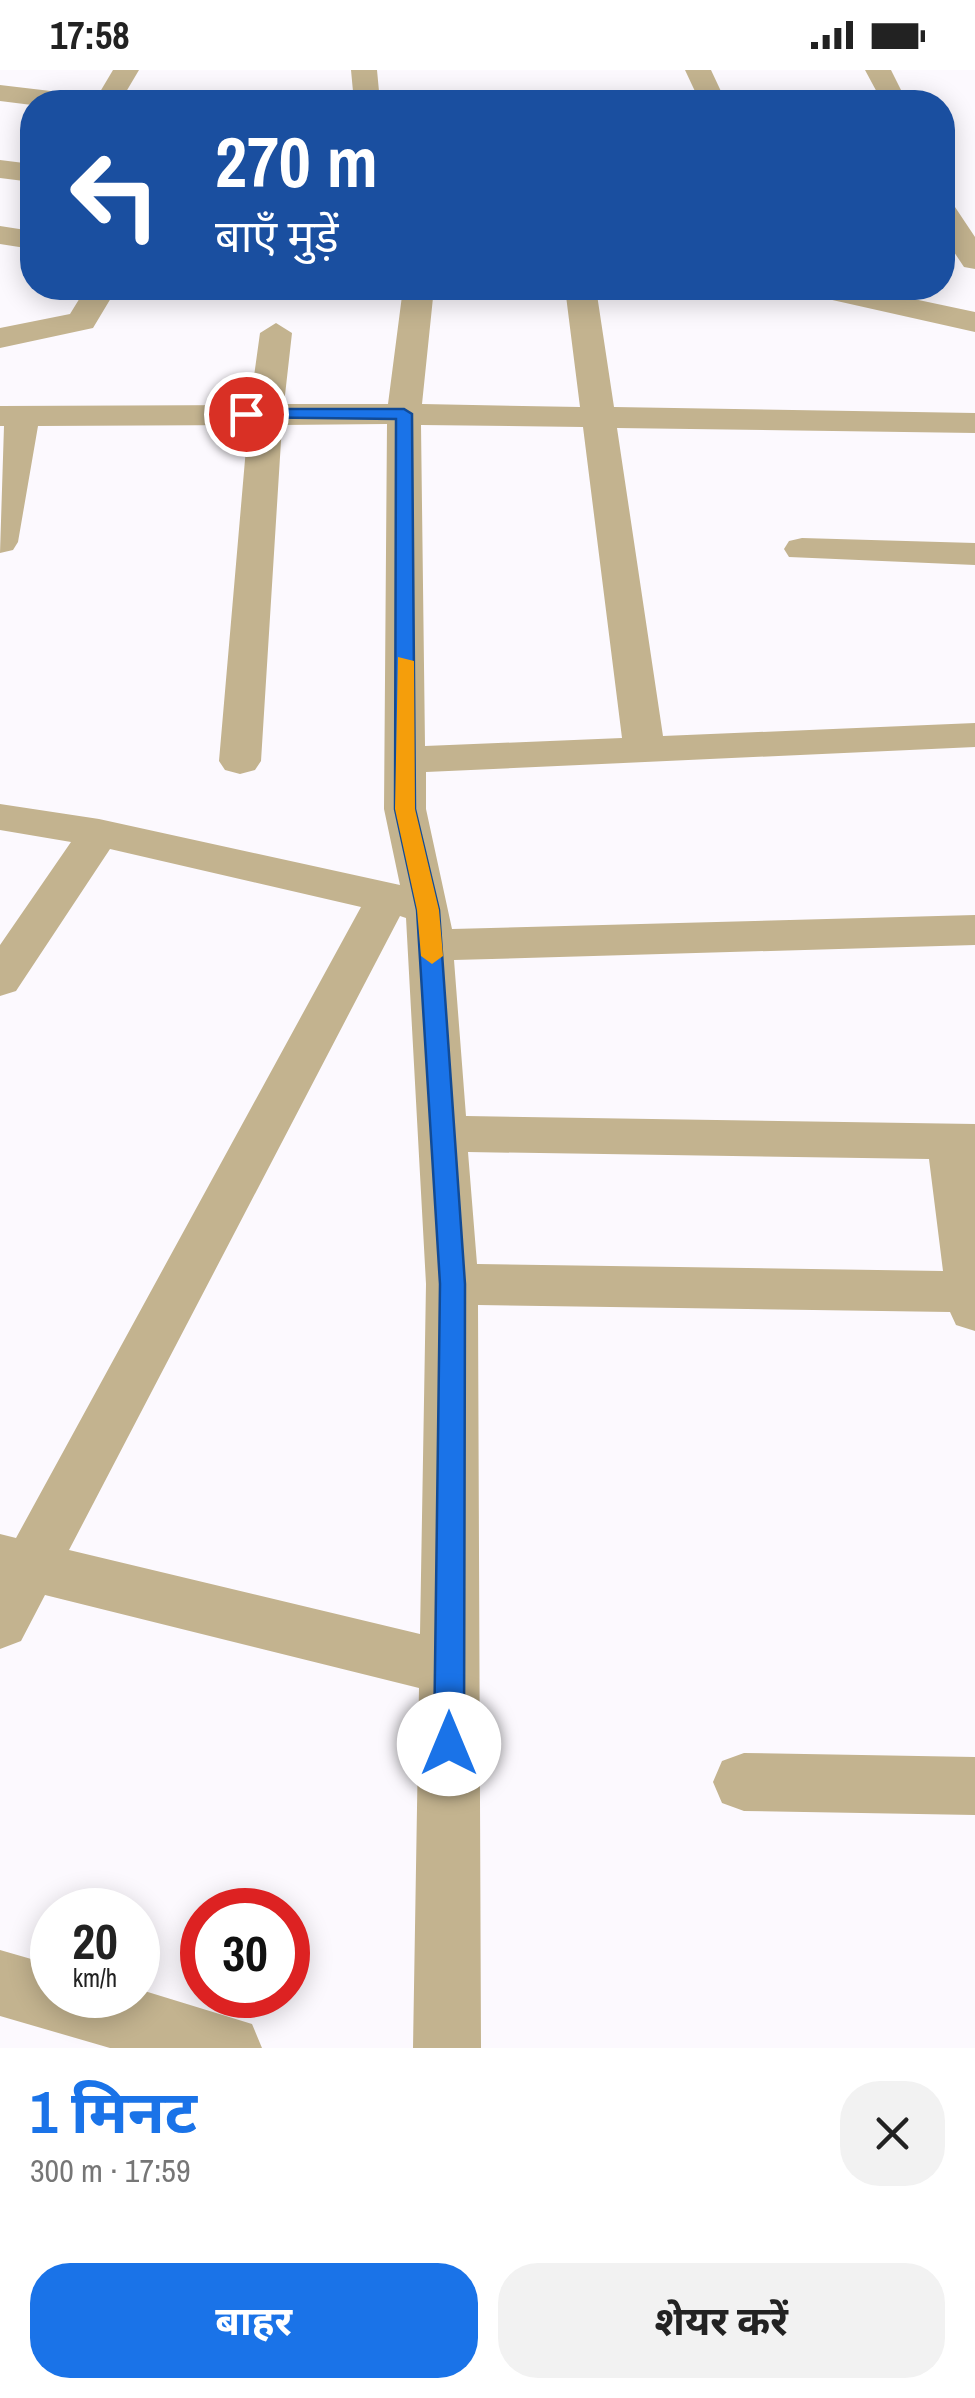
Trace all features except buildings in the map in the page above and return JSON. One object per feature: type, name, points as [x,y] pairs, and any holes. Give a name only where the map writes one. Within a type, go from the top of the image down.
[{"type":"street","points":[[955,230],[975,260]]},
{"type":"street","points":[[0,338],[82,321],[95,300]]},
{"type":"street","points":[[417,300],[404,414],[404,760],[405,809],[442,1134],[452,1284],[447,2048]]},
{"type":"street","points":[[581,300],[644,748]]},
{"type":"street","points":[[876,300],[975,322]]},
{"type":"street","points":[[240,761],[266,414],[276,334]]},
{"type":"street","points":[[0,542],[12,416],[404,414],[975,423]]},
{"type":"street","points":[[802,549],[975,554]]},
{"type":"street","points":[[404,760],[975,735]]},
{"type":"street","points":[[0,818],[99,833],[416,917],[975,930]]},
{"type":"street","points":[[0,980],[99,833]]},
{"type":"street","points":[[0,1622],[14,1563],[416,917]]},
{"type":"street","points":[[442,1134],[963,1142],[974,1298],[452,1284]]},
{"type":"street","points":[[14,1563],[449,1668]]},
{"type":"street","points":[[744,1782],[975,1786]]},
{"type":"street","points":[[0,1983],[228,2048]]},
{"type":"slow traffic","points":[[404,661],[405,809],[428,910],[432,956]]},
{"type":"route","points":[[246,414],[404,414],[405,809],[428,910],[452,1284],[449,1744]]}]
